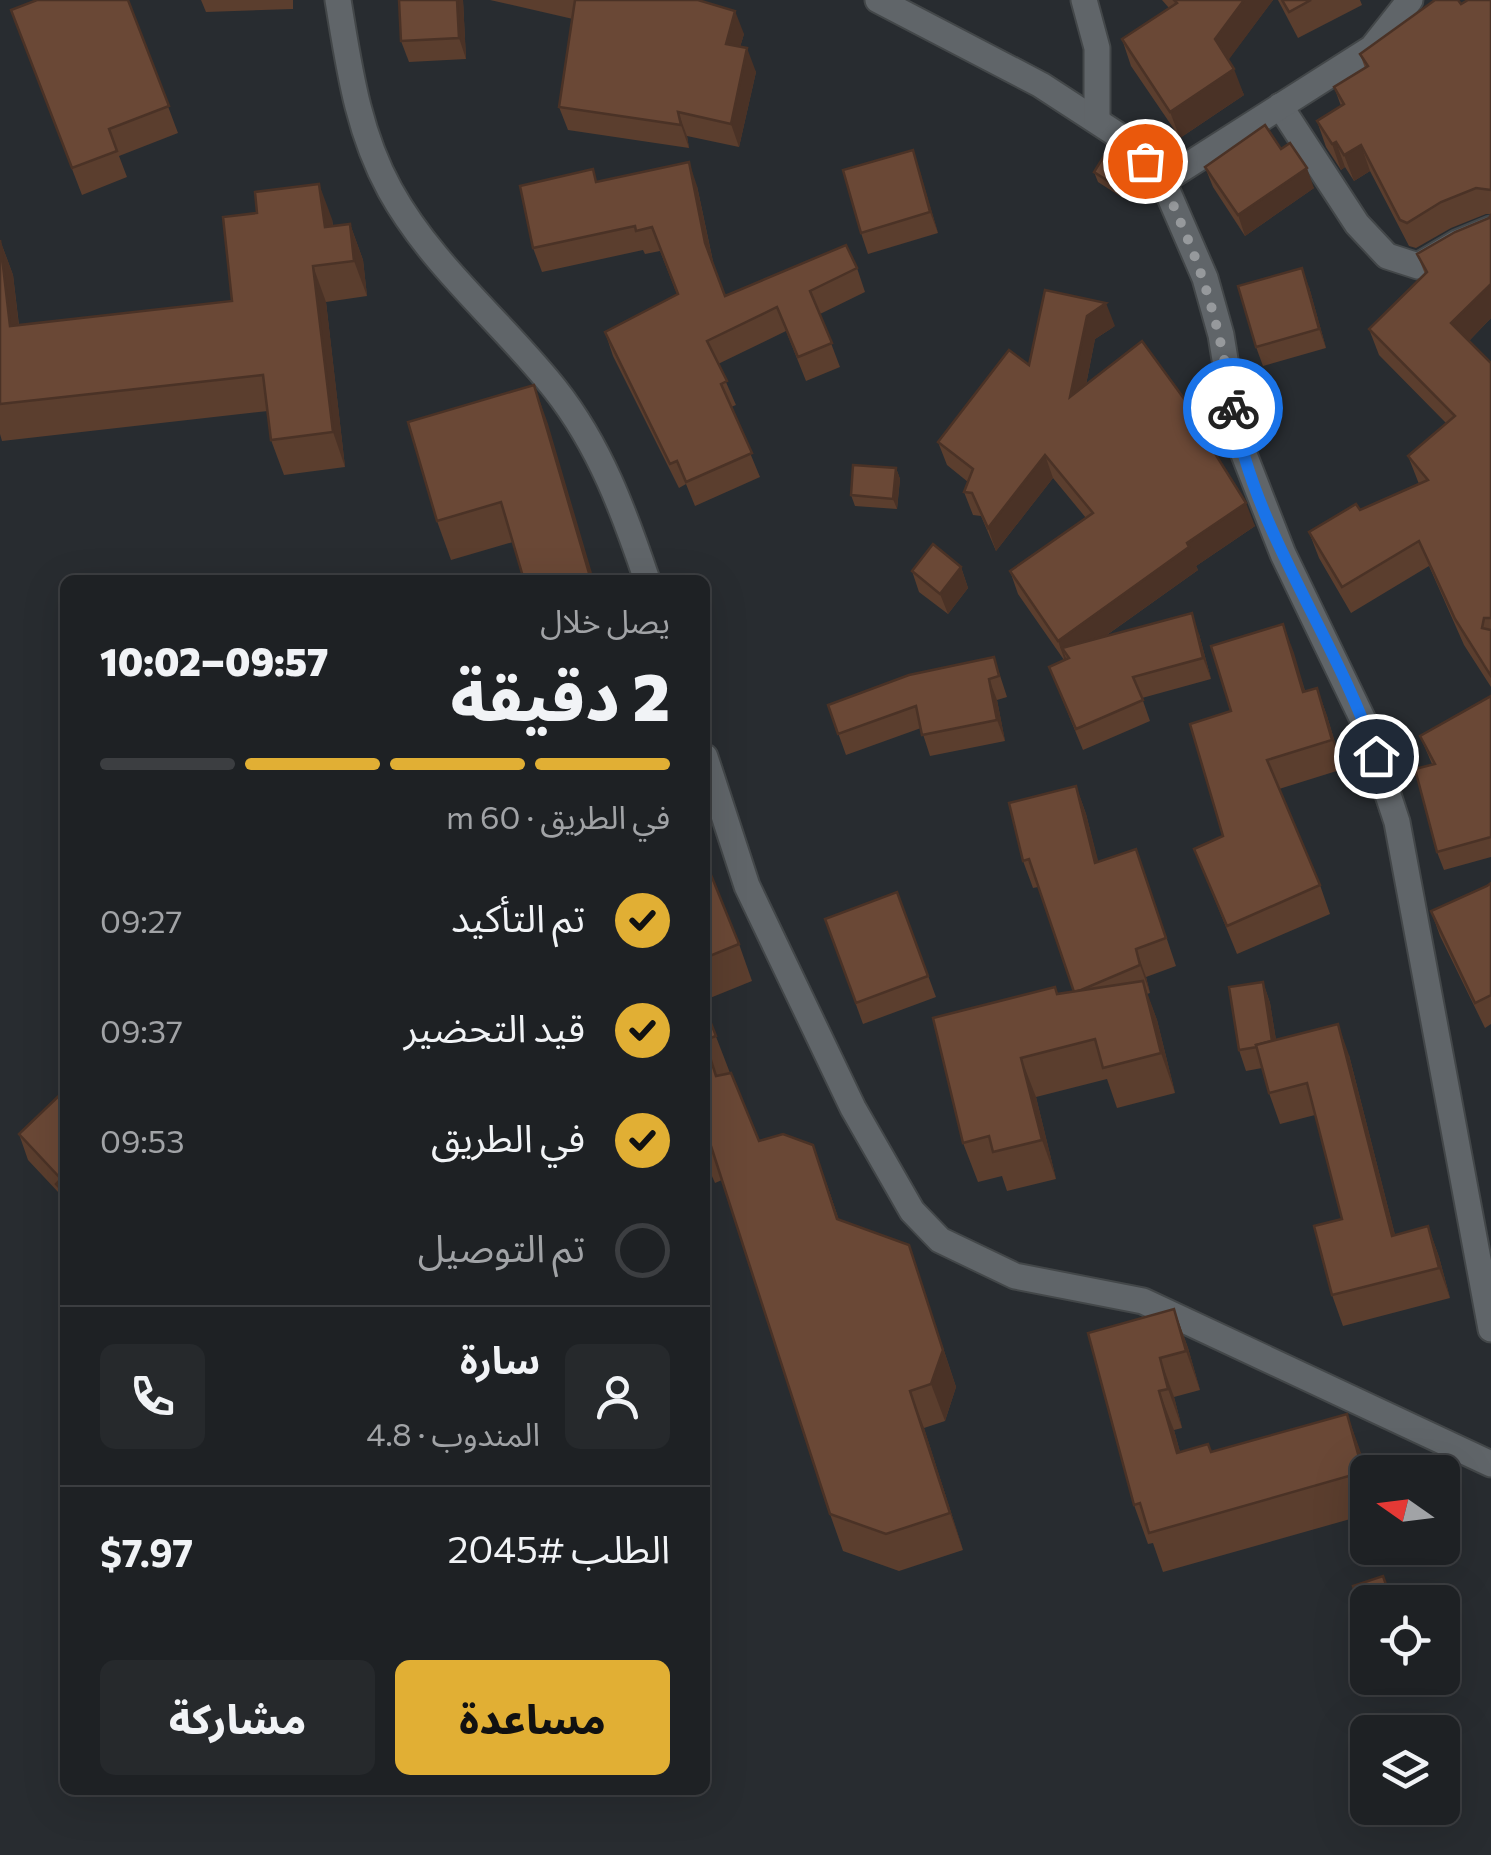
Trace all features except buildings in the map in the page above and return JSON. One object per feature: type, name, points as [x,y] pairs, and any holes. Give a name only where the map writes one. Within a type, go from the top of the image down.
[{"type":"street","points":[[338,0],[364,136],[390,189],[420,240],[555,390],[591,442],[621,501],[645,575]]},
{"type":"street","points":[[878,0],[1042,85],[1127,141],[1163,180],[1204,278],[1221,335],[1238,439],[1283,554],[1364,722],[1426,920],[1491,1329]]},
{"type":"street","points":[[1084,0],[1097,48],[1097,121]]},
{"type":"street","points":[[1163,180],[1372,48],[1410,0]]},
{"type":"street","points":[[1280,106],[1357,224],[1387,256],[1418,266],[1491,229]]},
{"type":"street","points":[[710,772],[748,886],[845,1092],[912,1211],[940,1240],[1014,1276],[1144,1301],[1491,1464]]},
{"type":"way so far","points":[[1145,161],[1163,180],[1204,278],[1221,335],[1233,408]]},
{"type":"route","points":[[1233,408],[1238,439],[1283,554],[1364,722],[1376,756]]}]
